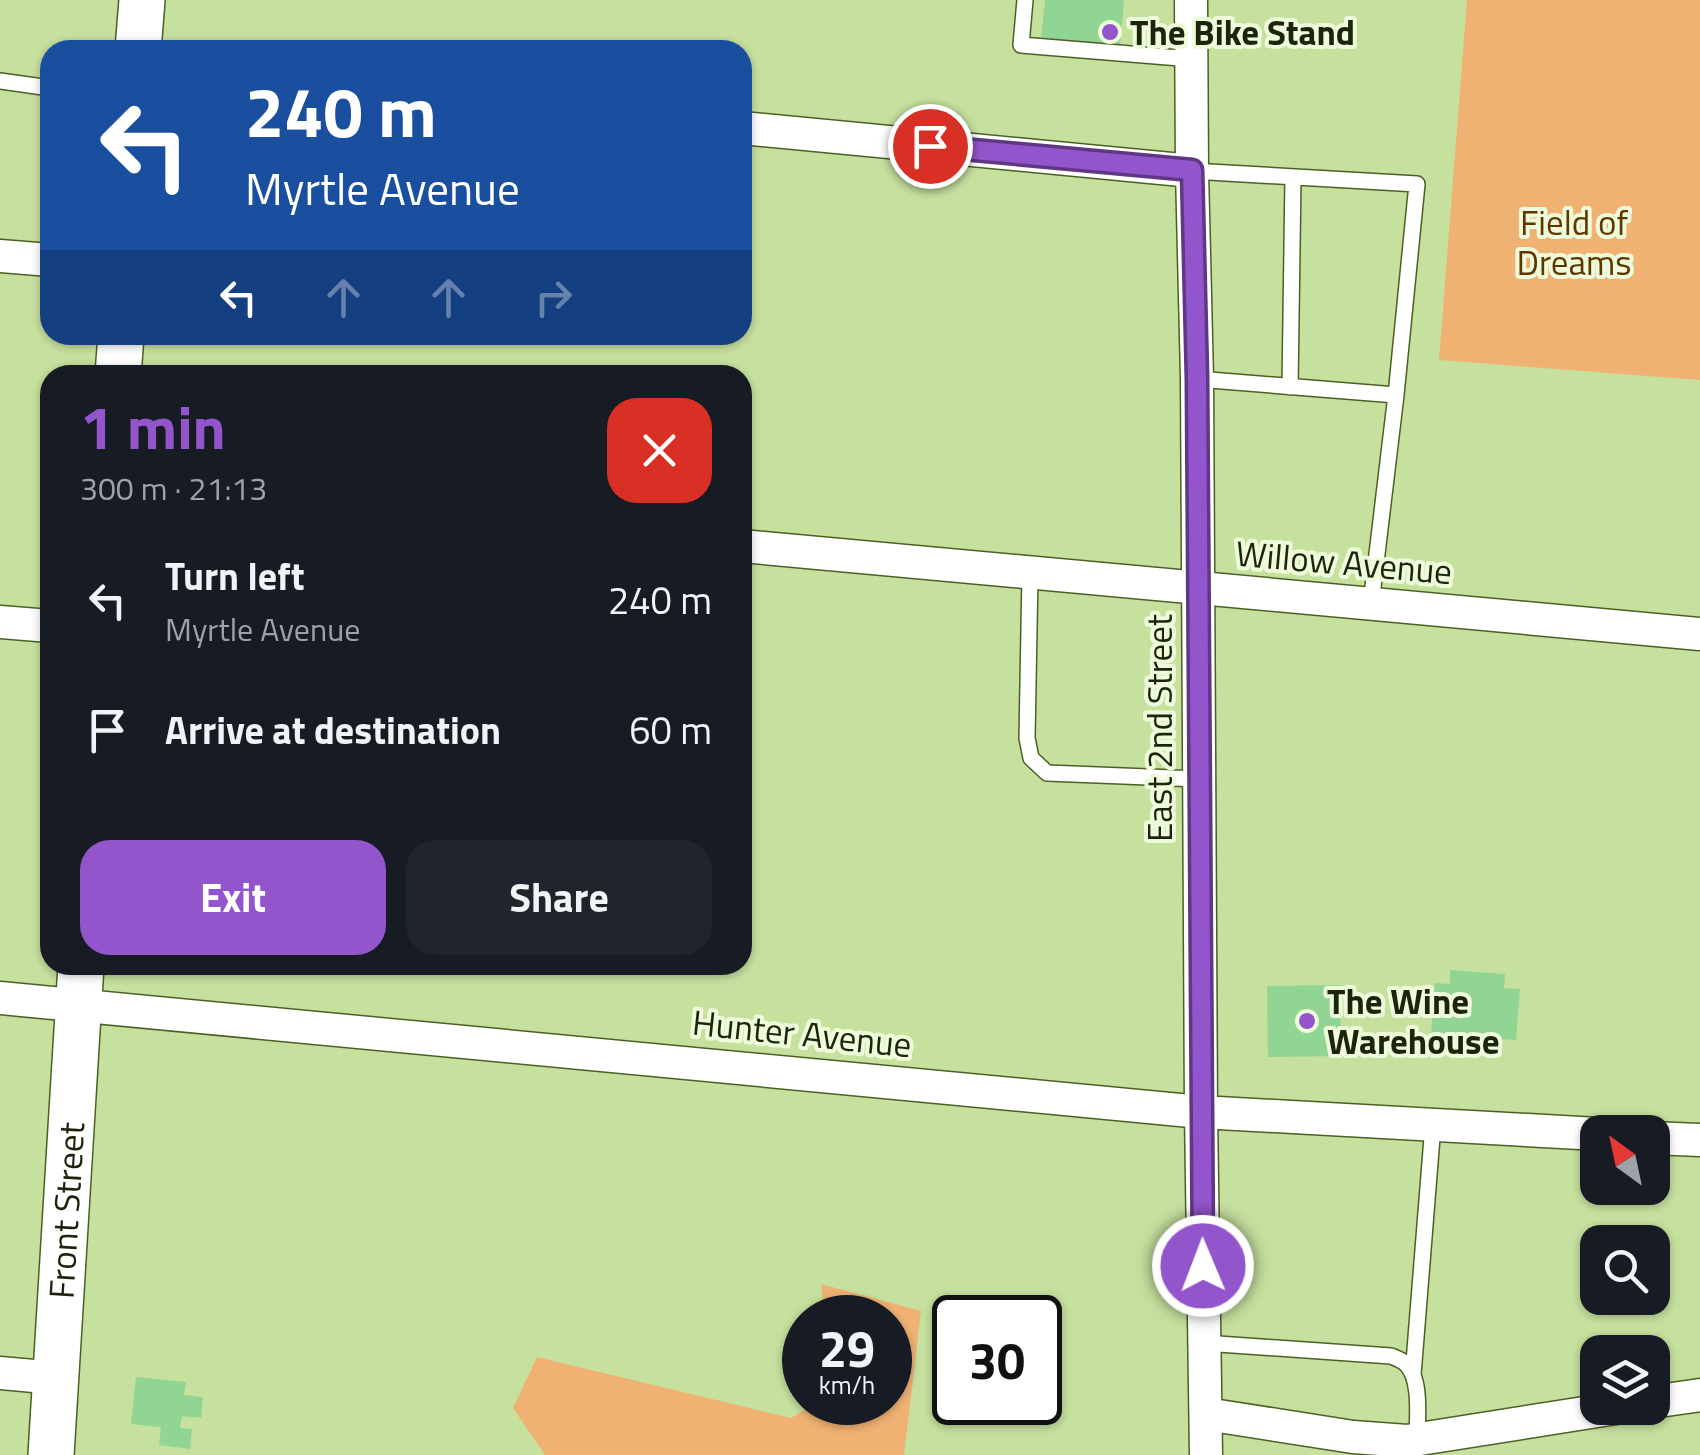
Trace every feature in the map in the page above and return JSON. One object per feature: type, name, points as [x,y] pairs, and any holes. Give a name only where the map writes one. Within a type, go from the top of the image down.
[{"type":"street","points":[[139,40],[142,0]]},
{"type":"street","name":"East 2nd Street","points":[[1191,0],[1206,1455]]},
{"type":"street","points":[[752,129],[1192,170]]},
{"type":"street","points":[[0,256],[40,259]]},
{"type":"street","name":"Willow Avenue","points":[[752,547],[1700,634]]},
{"type":"street","points":[[0,622],[40,625]]},
{"type":"street","name":"Hunter Avenue","points":[[0,998],[80,984],[1200,1112],[1580,1133]]},
{"type":"street","name":"Front Street","points":[[51,1455],[80,984]]},
{"type":"street","points":[[1670,1139],[1700,1140]]},
{"type":"street","points":[[0,1373],[56,1378]]},
{"type":"street","points":[[1670,1400],[1700,1396]]},
{"type":"street","points":[[1206,1414],[1407,1445],[1580,1414]]},
{"type":"lane","points":[[1024,0],[1020,45],[1192,59]]},
{"type":"lane","points":[[0,81],[40,87]]},
{"type":"lane","points":[[1192,170],[1417,184],[1371,604]]},
{"type":"lane","points":[[1290,387],[1293,177]]},
{"type":"lane","points":[[1197,379],[1396,395]]},
{"type":"lane","points":[[1030,574],[1027,738],[1031,758],[1047,773],[1200,779]]},
{"type":"lane","points":[[1413,1376],[1432,1125]]},
{"type":"lane","points":[[1204,1343],[1391,1356],[1408,1365],[1418,1398],[1407,1445]]},
{"type":"green space","name":"Field of Dreams","points":[[1467,0],[1700,0],[1700,380],[1439,360]]},
{"type":"green space","points":[[821,1284],[862,1295],[822,1295]]},
{"type":"green space","points":[[912,1309],[921,1311],[912,1387]]},
{"type":"green space","points":[[537,1357],[782,1416],[782,1425],[908,1425],[904,1455],[545,1455],[513,1408]]},
{"type":"building","points":[[1045,0],[1124,0],[1120,48],[1041,40]]},
{"type":"building","points":[[1450,970],[1505,974],[1504,988],[1520,989],[1516,1040],[1431,1035],[1435,983],[1450,984]]},
{"type":"building","points":[[1340,985],[1341,1056],[1268,1057],[1267,986]]},
{"type":"building","points":[[136,1377],[186,1382],[184,1395],[203,1397],[201,1418],[182,1416],[180,1428],[192,1429],[190,1449],[159,1445],[161,1427],[131,1424]]},
{"type":"place","name":"The Bike Stand","points":[[1110,32]]},
{"type":"place","name":"The Wine Warehouse","points":[[1307,1021]]},
{"type":"route","points":[[930,146],[1192,170],[1203,1266]]}]
